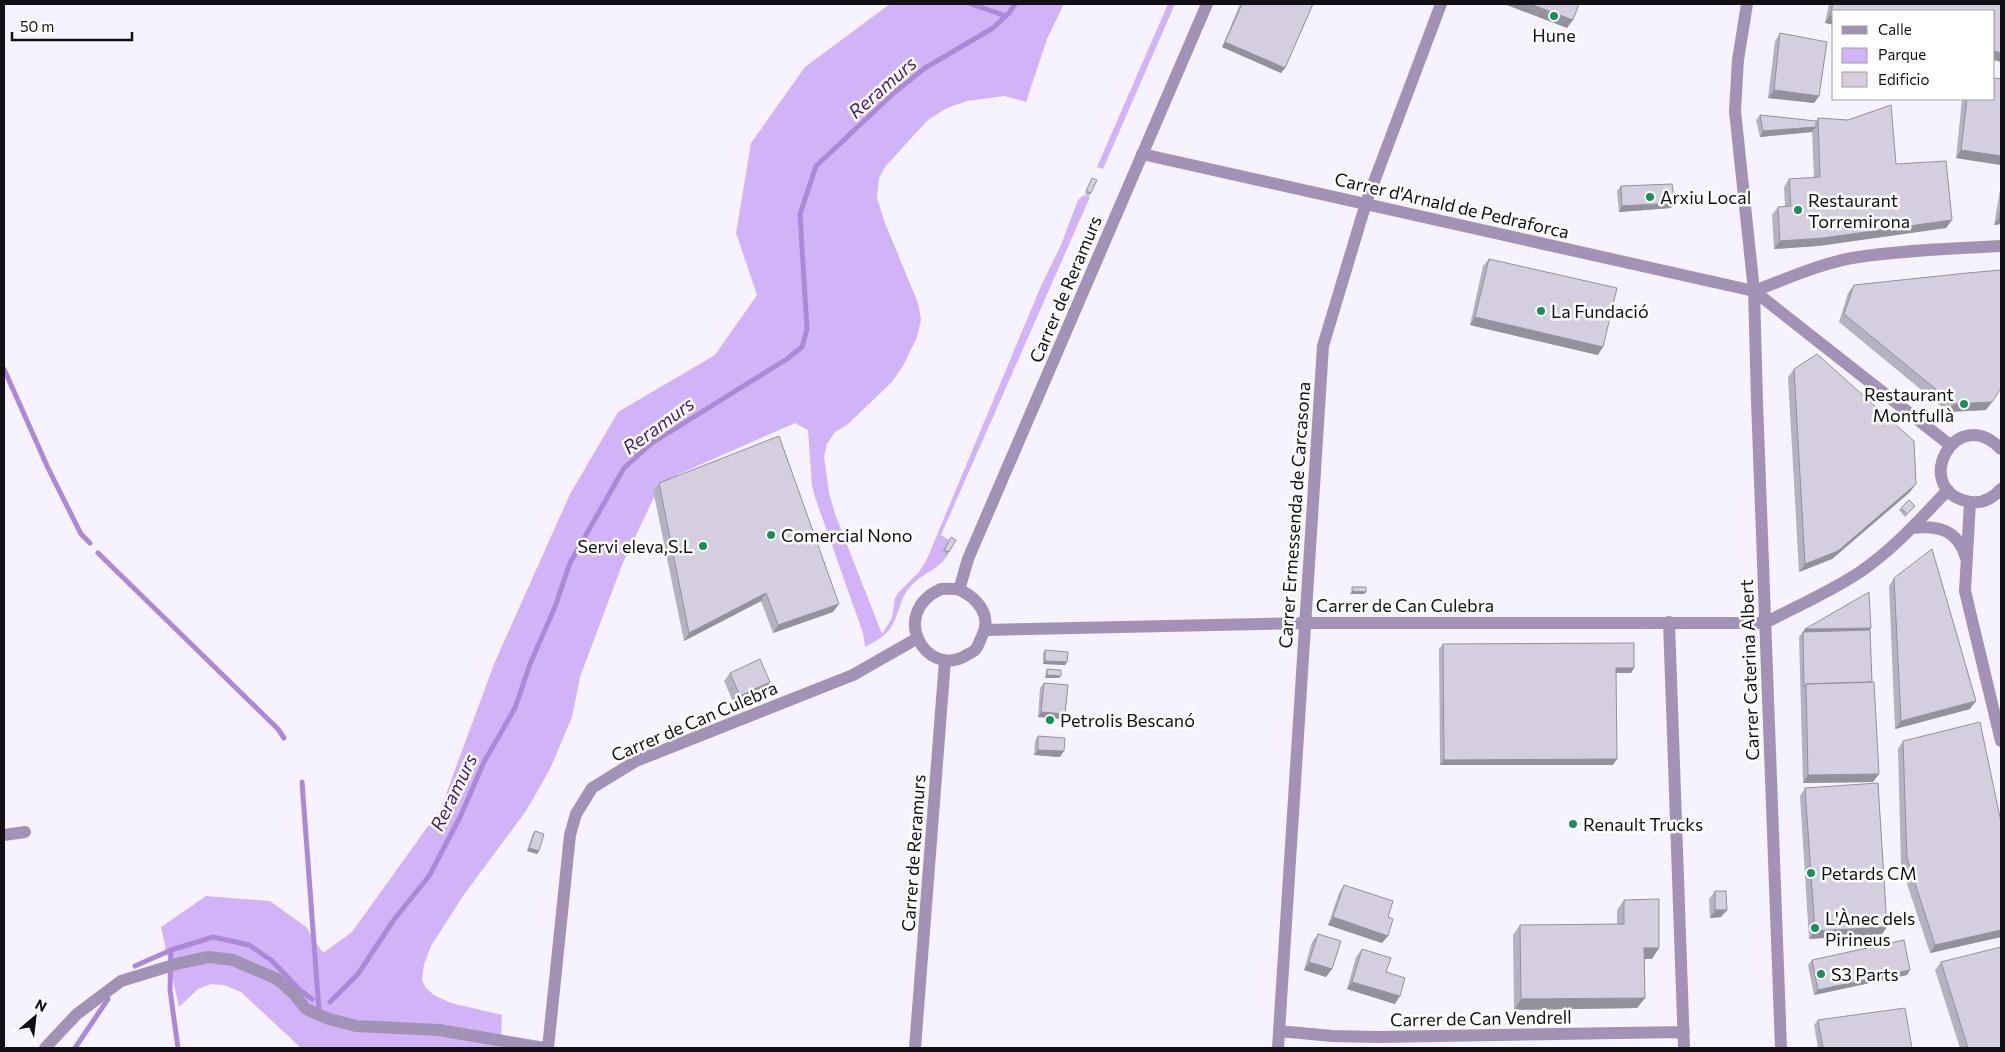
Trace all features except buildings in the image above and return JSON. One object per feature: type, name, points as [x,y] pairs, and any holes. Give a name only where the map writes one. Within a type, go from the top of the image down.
[{"type":"street","name":"Carrer de Reramurs","points":[[959,590],[968,559],[1207,4]]},
{"type":"street","name":"Carrer Ermessenda de Carcasona","points":[[1278,1048],[1323,346],[1366,203],[1441,4]]},
{"type":"street","name":"Carrer Caterina Albert","points":[[1747,4],[1738,60],[1735,111],[1754,291],[1781,1048]]},
{"type":"street","name":"Carrer d'Arnald de Pedraforca","points":[[1142,154],[1754,291]]},
{"type":"street","points":[[1754,291],[1811,270],[1851,258],[1905,252],[2001,246]]},
{"type":"street","points":[[1754,291],[1950,445]]},
{"type":"street","points":[[1999,441],[1971,435],[1956,440],[1942,457],[1941,464],[1942,478],[1948,490],[1958,498],[1970,502],[1984,501],[2001,489]]},
{"type":"street","points":[[1765,623],[1832,590],[1862,571],[1892,547],[1948,490]]},
{"type":"street","points":[[1970,502],[1965,591],[2001,742]]},
{"type":"street","points":[[1912,528],[1929,526],[1942,529],[1953,535],[1960,543],[1967,562]]},
{"type":"street","points":[[941,589],[959,590],[978,602],[985,614],[985,630],[975,650],[959,659],[945,660],[926,652],[916,639],[916,612],[928,595],[941,589]]},
{"type":"street","points":[[1669,622],[1684,1048]]},
{"type":"street","name":"Carrer de Can Culebra","points":[[985,630],[1304,623],[1765,623]]},
{"type":"street","name":"Carrer de Can Culebra","points":[[546,1048],[570,835],[576,814],[592,788],[636,761],[853,675],[916,639]]},
{"type":"street","name":"Carrer de Reramurs","points":[[915,1048],[945,660]]},
{"type":"street","points":[[4,835],[25,832]]},
{"type":"street","points":[[45,1048],[77,1014],[121,981],[180,963],[209,957],[233,960],[277,979],[293,993],[306,1009],[356,1026],[439,1030],[546,1048]]},
{"type":"street","name":"Carrer de Can Vendrell","points":[[1279,1031],[1332,1036],[1379,1037],[1684,1032]]},
{"type":"green space","points":[[890,4],[1064,4],[1047,39],[1026,102],[1004,96],[967,101],[947,108],[928,120],[885,167],[879,178],[877,198],[885,223],[918,303],[921,320],[917,337],[903,366],[892,382],[847,425],[835,432],[827,444],[824,456],[829,493],[835,514],[882,634],[892,618],[895,598],[919,572],[927,559],[1041,286],[1061,245],[1078,200],[1084,195],[1090,197],[941,535],[949,540],[943,552],[948,555],[939,565],[919,578],[910,587],[890,629],[882,637],[865,647],[863,633],[812,486],[808,430],[795,423],[679,474],[656,493],[622,565],[580,677],[572,717],[550,769],[526,811],[463,896],[431,946],[424,964],[422,980],[426,988],[434,995],[451,1003],[502,1015],[501,1048],[301,1048],[241,992],[224,985],[211,984],[198,989],[179,1007],[161,927],[206,896],[270,901],[306,927],[323,953],[352,932],[441,808],[494,664],[570,494],[618,412],[715,355],[757,295],[736,233],[751,143],[805,67]]},
{"type":"green space","points":[[1168,4],[1175,4],[1103,169],[1097,167]]},
{"type":"waterway","points":[[971,4],[1006,16]]},
{"type":"waterway","name":"Reramurs","points":[[330,1002],[358,974],[393,921],[429,876],[460,817],[484,762],[515,708],[530,664],[555,607],[570,563],[624,468],[652,443],[787,359],[802,347],[807,329],[800,214],[816,166],[895,92],[925,68],[993,28],[1009,13],[1015,4]]},
{"type":"waterway","points":[[4,369],[48,468],[81,534],[90,543]]},
{"type":"waterway","points":[[98,553],[278,729],[284,738]]},
{"type":"waterway","points":[[302,782],[319,1011]]},
{"type":"waterway","name":"Reramurs","points":[[135,966],[171,950],[213,937],[249,945],[271,960],[300,990],[312,999]]},
{"type":"waterway","points":[[171,950],[170,990],[178,1048]]},
{"type":"waterway","name":"Reramurs","points":[[75,1048],[108,999]]},
{"type":"place","name":"Hune","points":[[1554,16]]},
{"type":"place","name":"Arxiu Local","points":[[1650,197]]},
{"type":"place","name":"Restaurant Torremirona","points":[[1798,210]]},
{"type":"place","name":"La Fundació","points":[[1541,311]]},
{"type":"place","name":"Restaurant Montfullà","points":[[1964,404]]},
{"type":"place","name":"Comercial Nono","points":[[771,535]]},
{"type":"place","name":"Servi eleva,S.L","points":[[703,546]]},
{"type":"place","name":"Petrolis Bescanó","points":[[1050,720]]},
{"type":"place","name":"Renault Trucks","points":[[1573,824]]},
{"type":"place","name":"Petards CM","points":[[1811,873]]},
{"type":"place","name":"L'Ànec dels Pirineus","points":[[1815,928]]},
{"type":"place","name":"S3 Parts","points":[[1821,974]]}]
